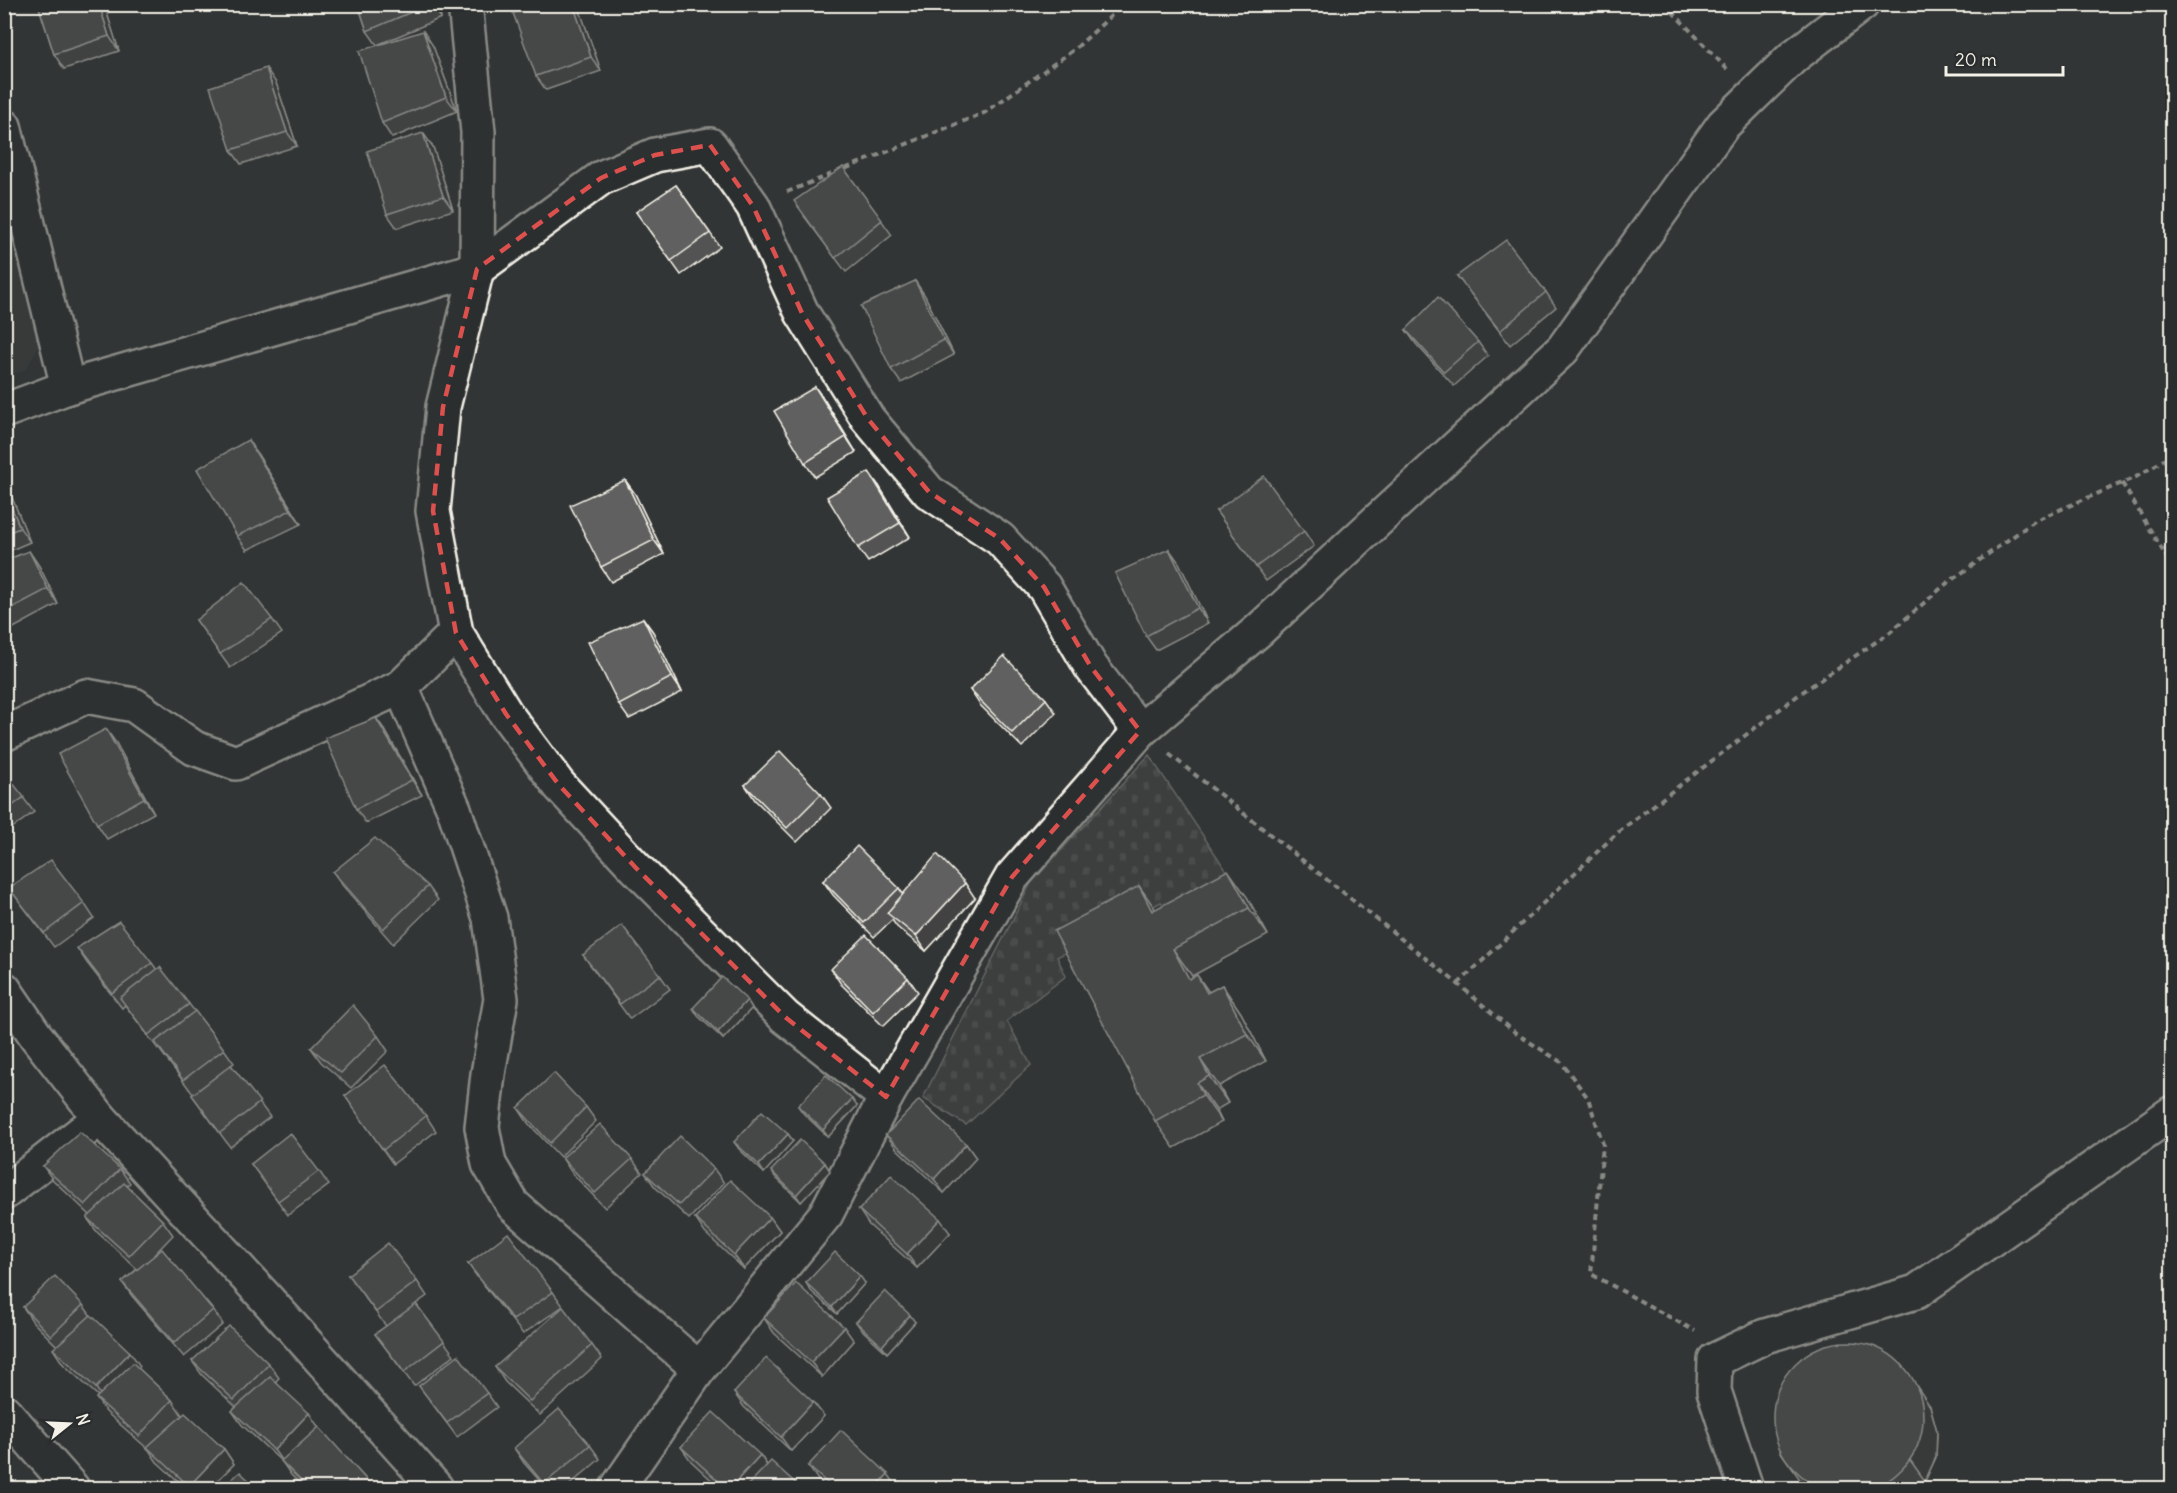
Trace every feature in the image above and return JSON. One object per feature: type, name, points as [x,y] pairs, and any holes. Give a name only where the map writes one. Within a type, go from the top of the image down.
[{"type":"street","points":[[465,4],[478,132],[477,269],[443,407],[433,510],[456,633],[506,714],[559,785],[636,868],[785,1017],[886,1097]]},
{"type":"street","points":[[617,1488],[699,1369],[826,1214],[886,1097],[1012,877],[1140,731],[1259,630],[1563,349],[1722,125],[1793,57],[1862,4]]},
{"type":"street","points":[[4,126],[68,387]]},
{"type":"street","points":[[4,411],[68,387],[477,269],[602,178],[655,155],[710,145],[753,206],[802,313],[868,419],[929,492],[1000,539],[1044,587],[1091,667],[1140,731]]},
{"type":"street","points":[[4,734],[86,696],[134,705],[194,748],[236,763],[401,687],[456,633]]},
{"type":"street","points":[[401,687],[454,809],[490,918],[501,999],[482,1127],[489,1164],[513,1205],[699,1369]]},
{"type":"street","points":[[4,989],[36,1036],[100,1118],[436,1488]]},
{"type":"street","points":[[1746,1488],[1714,1391],[1715,1360],[1765,1336],[1916,1292],[2172,1113]]},
{"type":"street","points":[[4,1193],[100,1118]]},
{"type":"street","points":[[4,1412],[72,1488]]},
{"type":"path","points":[[753,206],[984,113],[1075,49],[1124,4]]},
{"type":"path","points":[[1665,4],[1752,96]]},
{"type":"path","points":[[1458,984],[1617,833],[1801,693],[1889,633],[1946,584],[2036,520],[2122,483],[2172,455]]},
{"type":"path","points":[[2122,483],[2172,566]]},
{"type":"path","points":[[1140,731],[1458,984],[1517,1034],[1561,1062],[1588,1098],[1603,1144],[1591,1274],[1732,1352]]},
{"type":"highlighted area","points":[[710,145],[753,206],[802,313],[868,419],[929,492],[1000,539],[1044,587],[1091,667],[1140,731],[1012,877],[886,1097],[785,1017],[636,868],[559,785],[506,714],[456,633],[433,511],[443,407],[477,269],[601,178],[655,155]]},
{"type":"shaded area","points":[[4,212],[39,346],[26,369],[5,378]]},
{"type":"green space","points":[[1149,755],[1232,879],[1174,916],[1161,902],[1057,957],[1066,976],[1007,1021],[1031,1065],[966,1125],[923,1098],[1031,883]]},
{"type":"building","points":[[38,4],[99,4],[109,36],[54,54]]},
{"type":"building","points":[[358,4],[430,4],[367,31]]},
{"type":"building","points":[[538,4],[573,4],[591,57],[536,76],[513,13]]},
{"type":"building","points":[[423,31],[446,97],[382,123],[359,51]]},
{"type":"building","points":[[266,68],[287,132],[231,150],[210,87]]},
{"type":"building","points":[[423,133],[443,196],[387,214],[367,151]]},
{"type":"building","points":[[843,167],[882,220],[835,258],[794,201]]},
{"type":"building","points":[[676,185],[710,233],[671,261],[636,212]]},
{"type":"building","points":[[1506,240],[1546,292],[1500,331],[1457,276]]},
{"type":"building","points":[[915,281],[944,340],[891,369],[861,306]]},
{"type":"building","points":[[1438,297],[1478,342],[1444,372],[1406,330]]},
{"type":"building","points":[[815,387],[846,437],[805,463],[774,411]]},
{"type":"building","points":[[248,440],[291,510],[237,536],[197,469]]},
{"type":"building","points":[[869,472],[900,523],[858,548],[827,497]]},
{"type":"building","points":[[1264,476],[1304,531],[1256,567],[1216,511]]},
{"type":"building","points":[[625,480],[654,540],[601,567],[570,505]]},
{"type":"building","points":[[4,489],[20,528],[4,534]]},
{"type":"building","points":[[1169,549],[1198,608],[1146,636],[1115,573]]},
{"type":"building","points":[[29,551],[48,589],[4,612],[4,561]]},
{"type":"building","points":[[244,582],[272,619],[220,654],[196,620]]},
{"type":"building","points":[[643,618],[672,677],[619,705],[588,642]]},
{"type":"building","points":[[1004,656],[1046,699],[1012,733],[970,690]]},
{"type":"building","points":[[376,718],[412,780],[356,809],[325,738]]},
{"type":"building","points":[[106,729],[144,798],[97,824],[58,754]]},
{"type":"building","points":[[780,751],[821,794],[787,828],[745,785]]},
{"type":"building","points":[[4,772],[24,797],[4,812]]},
{"type":"building","points":[[375,838],[428,886],[383,929],[333,872]]},
{"type":"building","points":[[857,846],[899,888],[864,923],[823,881]]},
{"type":"building","points":[[937,854],[965,883],[916,936],[887,913]]},
{"type":"building","points":[[51,860],[84,903],[44,933],[9,888]]},
{"type":"building","points":[[1228,870],[1249,908],[1173,949],[1189,979],[1197,975],[1207,993],[1222,985],[1247,1034],[1200,1059],[1209,1076],[1197,1083],[1203,1095],[1155,1121],[1054,931],[1139,886],[1152,911]]},
{"type":"building","points":[[119,921],[152,963],[112,993],[77,948]]},
{"type":"building","points":[[622,925],[660,975],[620,1004],[583,955]]},
{"type":"building","points":[[866,935],[908,978],[873,1012],[831,969]]},
{"type":"building","points":[[160,967],[189,1004],[148,1035],[120,998]]},
{"type":"building","points":[[722,977],[747,1000],[718,1032],[693,1008]]},
{"type":"building","points":[[353,1005],[378,1036],[341,1073],[311,1048]]},
{"type":"building","points":[[195,1011],[224,1049],[183,1080],[155,1042]]},
{"type":"building","points":[[231,1065],[260,1102],[220,1133],[192,1095]]},
{"type":"building","points":[[385,1065],[426,1116],[383,1150],[345,1096]]},
{"type":"building","points":[[554,1073],[586,1107],[550,1143],[518,1108]]},
{"type":"building","points":[[826,1075],[852,1099],[823,1130],[798,1106]]},
{"type":"building","points":[[919,1100],[966,1144],[934,1179],[886,1135]]},
{"type":"building","points":[[762,1111],[788,1134],[759,1165],[734,1142]]},
{"type":"building","points":[[600,1124],[632,1159],[595,1193],[562,1158]]},
{"type":"building","points":[[80,1132],[120,1169],[85,1205],[43,1166]]},
{"type":"building","points":[[290,1133],[319,1171],[278,1201],[251,1164]]},
{"type":"building","points":[[680,1136],[714,1169],[679,1205],[645,1173]]},
{"type":"building","points":[[800,1140],[825,1163],[796,1195],[771,1171]]},
{"type":"building","points":[[891,1175],[940,1219],[907,1254],[859,1210]]},
{"type":"building","points":[[730,1180],[770,1217],[734,1255],[695,1218]]},
{"type":"building","points":[[124,1183],[163,1221],[129,1256],[87,1218]]},
{"type":"building","points":[[508,1233],[553,1292],[513,1320],[468,1264]]},
{"type":"building","points":[[388,1243],[417,1281],[376,1312],[348,1275]]},
{"type":"building","points":[[162,1249],[213,1310],[174,1343],[122,1282]]},
{"type":"building","points":[[835,1252],[860,1276],[832,1307],[806,1283]]},
{"type":"building","points":[[55,1276],[83,1305],[51,1336],[23,1307]]},
{"type":"building","points":[[796,1283],[844,1327],[811,1362],[764,1318]]},
{"type":"building","points":[[885,1291],[910,1315],[882,1346],[856,1322]]},
{"type":"building","points":[[416,1304],[444,1341],[404,1372],[375,1334]]},
{"type":"building","points":[[563,1307],[592,1345],[530,1401],[495,1367]]},
{"type":"building","points":[[91,1315],[130,1352],[96,1388],[53,1349]]},
{"type":"building","points":[[229,1326],[269,1364],[234,1400],[192,1361]]},
{"type":"building","points":[[1848,1342],[1877,1348],[1901,1364],[1917,1388],[1923,1417],[1917,1446],[1901,1470],[1877,1486],[1848,1492],[1819,1486],[1795,1470],[1779,1446],[1773,1417],[1779,1388],[1795,1364],[1819,1348]]},
{"type":"building","points":[[458,1355],[487,1393],[447,1423],[419,1386]]},
{"type":"building","points":[[766,1358],[813,1402],[781,1437],[734,1393]]},
{"type":"building","points":[[133,1363],[172,1400],[139,1436],[96,1398]]},
{"type":"building","points":[[270,1377],[309,1413],[274,1450],[232,1411]]},
{"type":"building","points":[[559,1409],[590,1445],[544,1484],[514,1448]]},
{"type":"building","points":[[713,1412],[760,1455],[730,1488],[726,1488],[681,1447]]},
{"type":"building","points":[[185,1413],[224,1449],[189,1486],[147,1447]]},
{"type":"building","points":[[319,1427],[372,1486],[369,1488],[308,1488],[281,1461]]},
{"type":"building","points":[[841,1430],[888,1474],[875,1488],[833,1488],[808,1466]]},
{"type":"building","points":[[771,1461],[801,1488],[745,1488]]},
{"type":"building","points":[[240,1472],[257,1488],[222,1488]]}]
